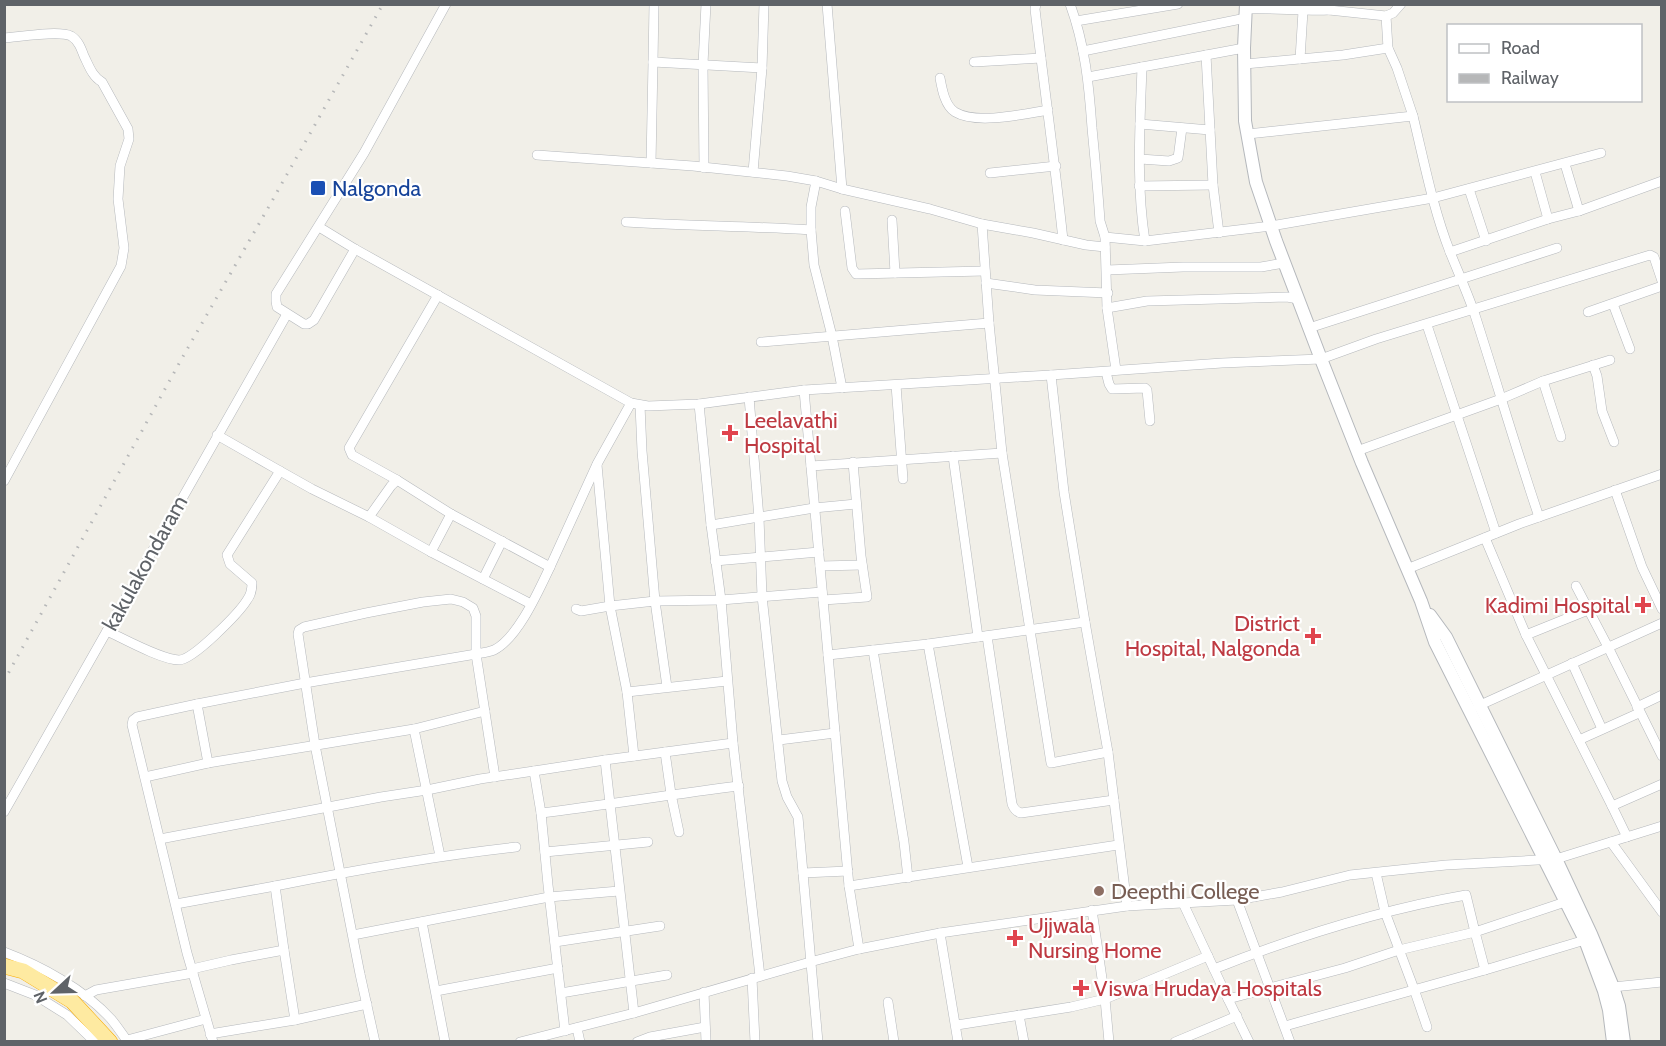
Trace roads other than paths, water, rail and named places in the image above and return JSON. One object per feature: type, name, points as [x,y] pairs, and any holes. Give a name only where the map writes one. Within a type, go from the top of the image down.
[{"type":"highway","points":[[4,966],[23,971],[72,1001],[110,1041]]},
{"type":"street","points":[[355,249],[314,320],[304,324],[277,307],[276,294],[364,153],[446,4]]},
{"type":"street","points":[[651,163],[654,4]]},
{"type":"street","points":[[704,168],[703,64],[706,4]]},
{"type":"street","points":[[753,172],[762,68],[764,4]]},
{"type":"street","points":[[827,4],[842,189]]},
{"type":"street","points":[[1036,4],[1063,240]]},
{"type":"street","points":[[1070,4],[1088,77],[1100,221],[1105,242],[1111,371],[1109,384],[1112,389],[1144,388],[1147,390],[1150,421]]},
{"type":"street","points":[[1076,21],[1178,4]]},
{"type":"street","points":[[1083,51],[1246,11],[1273,8],[1303,11],[1330,8],[1386,16],[1393,13],[1401,4]]},
{"type":"street","points":[[1246,11],[1245,121],[1256,182],[1284,263],[1357,451],[1421,601],[1435,642],[1550,859],[1577,904],[1608,989],[1613,1041]]},
{"type":"street","points":[[1300,59],[1303,11]]},
{"type":"street","points":[[1386,16],[1388,48],[1413,116],[1433,198],[1450,252],[1473,310],[1539,517]]},
{"type":"street","points":[[4,38],[61,34],[69,35],[77,41],[95,78],[102,82],[128,129],[129,139],[120,166],[119,177],[118,199],[124,248],[121,266],[4,481]]},
{"type":"street","points":[[1088,77],[1244,48]]},
{"type":"street","points":[[1245,64],[1342,55],[1388,48]]},
{"type":"street","points":[[1206,55],[1213,185],[1219,233]]},
{"type":"street","points":[[974,62],[1041,58]]},
{"type":"street","points":[[652,62],[762,68]]},
{"type":"street","points":[[1142,67],[1139,186],[1140,212],[1145,241]]},
{"type":"street","points":[[940,78],[943,93],[950,107],[956,112],[981,118],[992,118],[1048,110]]},
{"type":"street","points":[[1248,134],[1413,116]]},
{"type":"street","points":[[1140,124],[1209,130]]},
{"type":"street","points":[[1140,159],[1175,160],[1179,154],[1182,128]]},
{"type":"street","points":[[537,155],[753,172],[816,181],[982,224],[1086,245],[1145,241],[1271,226],[1433,198],[1601,153]]},
{"type":"street","points":[[1565,164],[1579,211]]},
{"type":"street","points":[[990,173],[1056,166]]},
{"type":"street","points":[[1535,172],[1548,219]]},
{"type":"street","points":[[816,181],[811,207],[814,265],[842,388]]},
{"type":"street","points":[[1450,252],[1579,211],[1662,181]]},
{"type":"street","points":[[1139,186],[1213,185]]},
{"type":"street","points":[[1469,189],[1486,241]]},
{"type":"street","points":[[845,211],[853,271],[856,274],[985,271]]},
{"type":"street","points":[[892,220],[895,273]]},
{"type":"street","points":[[626,222],[811,230]]},
{"type":"street","points":[[982,224],[1002,453],[1051,763],[1108,752]]},
{"type":"street","points":[[319,227],[636,404],[648,406],[699,404],[804,390],[1222,363],[1321,359],[1376,339],[1650,255],[1654,257],[1662,281]]},
{"type":"street","points":[[1309,328],[1557,248]]},
{"type":"street","points":[[1107,270],[1261,267],[1284,263]]},
{"type":"street","points":[[986,283],[1035,290],[1107,294]]},
{"type":"street","points":[[1588,312],[1662,286]]},
{"type":"street","points":[[438,294],[349,448],[350,452],[451,514],[550,567]]},
{"type":"street","points":[[1107,308],[1147,301],[1287,297],[1298,299]]},
{"type":"street","points":[[1613,304],[1630,349]]},
{"type":"street","name":"kakulakondaram","points":[[4,812],[286,314]]},
{"type":"street","points":[[761,342],[989,323]]},
{"type":"street","points":[[1427,325],[1496,533]]},
{"type":"street","points":[[1357,451],[1502,399],[1543,381],[1610,360]]},
{"type":"street","points":[[1593,365],[1597,376],[1602,411],[1614,442]]},
{"type":"street","points":[[1051,375],[1064,492],[1108,752],[1127,906]]},
{"type":"street","points":[[1543,381],[1561,437]]},
{"type":"street","points":[[896,385],[903,478]]},
{"type":"street","points":[[804,390],[849,886],[859,949]]},
{"type":"street","points":[[749,397],[759,518],[762,597],[784,790],[798,817],[818,1041]]},
{"type":"street","points":[[367,1004],[212,1038],[192,971],[132,725],[133,720],[137,717],[197,704],[305,683],[494,650],[514,632],[531,604],[597,464],[636,404]]},
{"type":"street","points":[[636,404],[655,601],[667,687]]},
{"type":"street","points":[[699,404],[721,600],[756,977],[755,1041]]},
{"type":"street","points":[[217,435],[312,489],[531,604]]},
{"type":"street","points":[[811,466],[1002,453]]},
{"type":"street","points":[[953,456],[1014,809],[1021,813],[1114,800]]},
{"type":"street","points":[[576,609],[581,611],[655,601],[762,597],[867,597],[853,462]]},
{"type":"street","points":[[597,464],[610,606],[627,692],[634,756]]},
{"type":"street","points":[[107,631],[163,657],[177,661],[185,660],[210,639],[249,598],[252,583],[230,564],[227,555],[280,471]]},
{"type":"street","points":[[1407,569],[1496,533],[1658,475]]},
{"type":"street","points":[[369,517],[397,480]]},
{"type":"street","points":[[1615,490],[1642,567],[1662,609]]},
{"type":"street","points":[[711,525],[814,508],[856,504]]},
{"type":"street","points":[[431,552],[451,514]]},
{"type":"street","points":[[1485,538],[1526,635],[1627,837]]},
{"type":"street","points":[[483,579],[502,541]]},
{"type":"street","points":[[715,561],[819,552]]},
{"type":"street","points":[[820,566],[862,565]]},
{"type":"street","points":[[1576,586],[1662,756]]},
{"type":"street","points":[[375,1041],[315,745],[298,640],[299,630],[366,613],[423,602],[451,599],[473,608],[476,616],[476,654],[495,777]]},
{"type":"street","points":[[1421,601],[1446,637],[1550,859],[1565,902],[1608,989],[1619,1006],[1624,1041]]},
{"type":"street","points":[[1526,635],[1588,610]]},
{"type":"street","points":[[828,656],[1085,622]]},
{"type":"street","points":[[1479,706],[1662,623]]},
{"type":"street","points":[[928,644],[968,867]]},
{"type":"street","points":[[873,650],[908,878]]},
{"type":"street","points":[[1572,663],[1602,729]]},
{"type":"street","points":[[627,692],[727,681]]},
{"type":"street","points":[[1579,740],[1662,695]]},
{"type":"street","points":[[197,704],[208,763]]},
{"type":"street","points":[[145,777],[208,763],[414,729],[485,711]]},
{"type":"street","points":[[414,729],[440,856]]},
{"type":"street","points":[[779,740],[835,733]]},
{"type":"street","points":[[160,839],[381,796],[605,760],[733,743]]},
{"type":"street","points":[[665,752],[679,832]]},
{"type":"street","points":[[605,760],[634,1013]]},
{"type":"street","points":[[534,771],[541,813],[565,1031]]},
{"type":"street","points":[[1612,806],[1662,784]]},
{"type":"street","points":[[541,813],[739,786]]},
{"type":"street","points":[[520,1041],[634,1013],[859,949],[940,933],[1127,906],[1237,900],[1350,876],[1446,865],[1550,859],[1662,826]]},
{"type":"street","points":[[545,852],[648,842]]},
{"type":"street","points":[[1611,842],[1662,912]]},
{"type":"street","points":[[849,886],[1118,845]]},
{"type":"street","points":[[176,904],[341,872],[440,856],[516,847]]},
{"type":"street","points":[[803,873],[848,871]]},
{"type":"street","points":[[1376,873],[1385,912],[1427,1027]]},
{"type":"street","points":[[274,886],[295,1020]]},
{"type":"street","points":[[353,935],[549,897],[619,891]]},
{"type":"street","points":[[1214,969],[1256,952],[1385,912],[1466,895],[1485,970]]},
{"type":"street","points":[[1237,900],[1290,1041]]},
{"type":"street","points":[[1228,999],[1346,968],[1399,950],[1475,932],[1565,902]]},
{"type":"street","points":[[1183,903],[1250,1041]]},
{"type":"street","points":[[1092,910],[1109,1041]]},
{"type":"street","points":[[422,922],[445,1041]]},
{"type":"street","points":[[555,942],[660,926]]},
{"type":"street","points":[[940,933],[958,1041]]},
{"type":"street","points":[[1285,1026],[1585,940]]},
{"type":"street","points":[[85,996],[96,990],[284,950]]},
{"type":"street","points":[[4,952],[40,968],[85,996],[110,1018],[128,1041],[206,1019]]},
{"type":"street","points":[[957,1025],[1071,1007],[1105,999],[1208,956]]},
{"type":"street","points":[[436,991],[558,968]]},
{"type":"street","points":[[561,993],[667,975]]},
{"type":"street","points":[[1608,989],[1662,982]]},
{"type":"street","points":[[4,983],[35,995],[67,1015],[95,1041]]},
{"type":"street","points":[[704,992],[706,1041]]},
{"type":"street","points":[[888,1002],[894,1041]]},
{"type":"street","points":[[1019,1015],[1023,1041]]},
{"type":"street","points":[[1175,1041],[1237,1016]]},
{"type":"street","points":[[637,1041],[705,1027]]},
{"type":"street","points":[[577,1028],[580,1041]]},
{"type":"railway","points":[[4,681],[181,360],[383,4]]},
{"type":"place","name":"Nalgonda","points":[[318,188]]},
{"type":"place","name":"Leelavathi Hospital","points":[[730,433]]},
{"type":"place","name":"Kadimi Hospital","points":[[1643,605]]},
{"type":"place","name":"District Hospital, Nalgonda","points":[[1313,636]]},
{"type":"place","name":"Deepthi College","points":[[1099,891]]},
{"type":"place","name":"Ujjwala Nursing Home","points":[[1015,938]]},
{"type":"place","name":"Viswa Hrudaya Hospitals","points":[[1081,988]]}]
